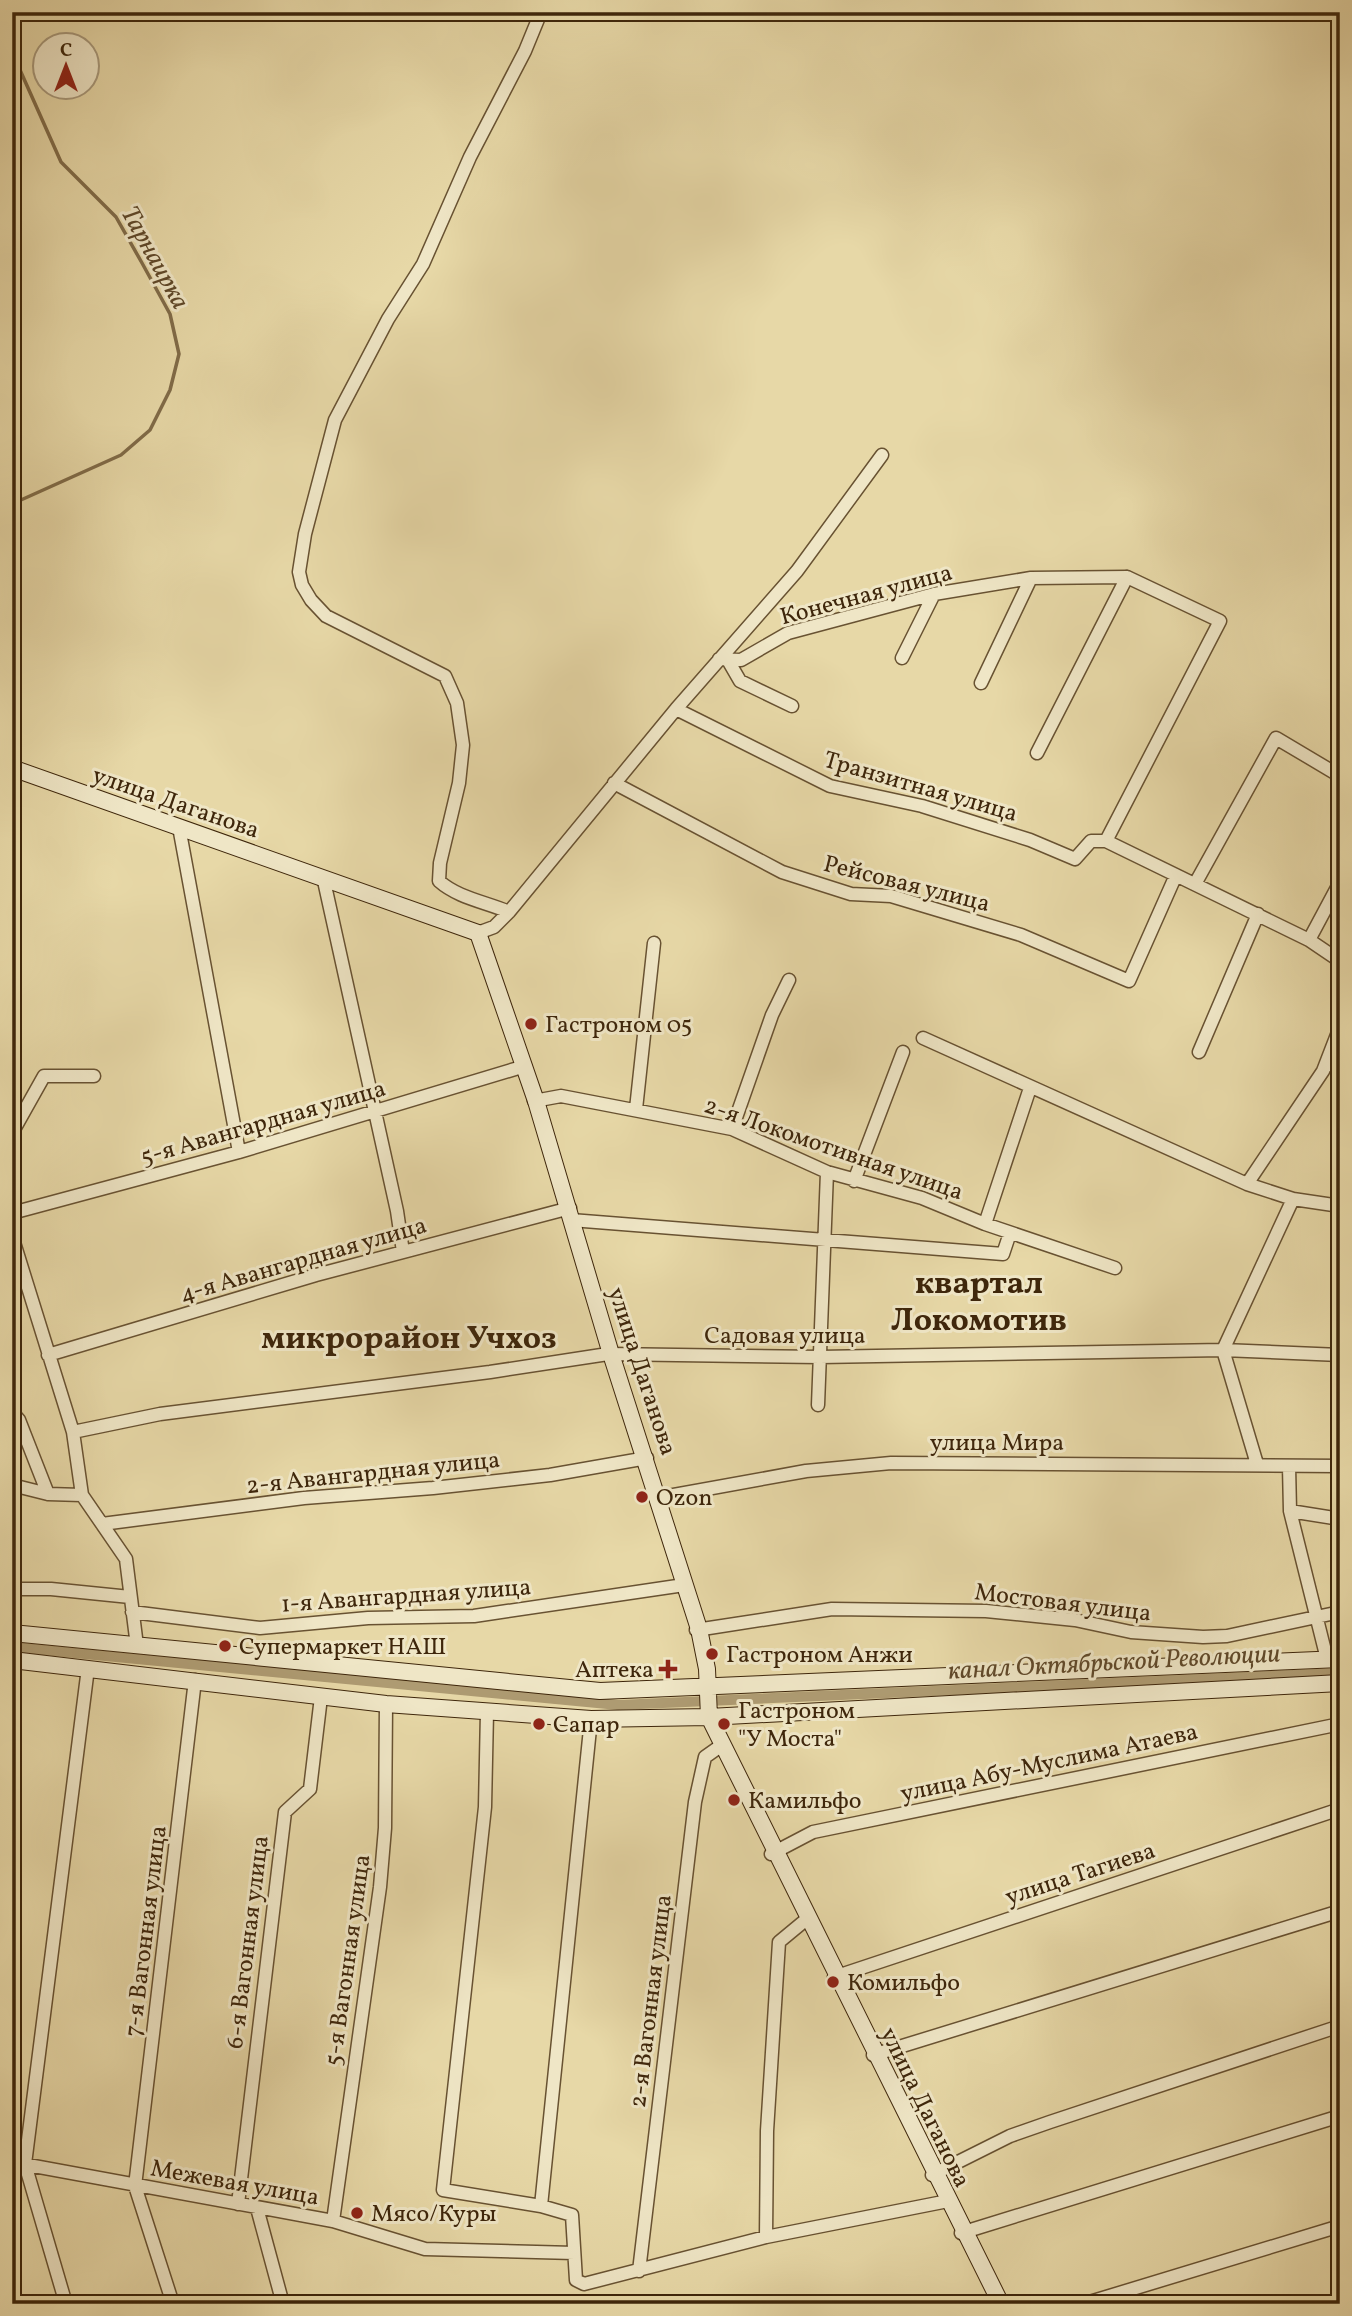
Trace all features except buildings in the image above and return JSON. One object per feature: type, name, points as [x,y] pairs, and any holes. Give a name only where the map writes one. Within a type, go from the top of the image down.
[{"type":"main road","name":"улица Даганова","points":[[12,770],[477,933],[535,1101],[610,1354],[646,1458],[682,1585],[698,1629],[708,1669],[704,1686],[706,1717],[998,2304]]},
{"type":"main road","points":[[12,1633],[600,1691],[1333,1659]]},
{"type":"main road","points":[[12,1660],[386,1704],[591,1719],[706,1717],[1340,1683]]},
{"type":"street","points":[[509,912],[452,892],[439,881],[440,863],[458,783],[463,745],[457,703],[445,676],[326,616],[311,600],[302,585],[299,572],[305,534],[335,420],[388,319],[423,264],[470,158],[525,51],[541,12]]},
{"type":"street","points":[[792,706],[740,681],[724,660],[797,571],[882,455]]},
{"type":"street","points":[[1037,753],[1127,577]]},
{"type":"street","name":"Конечная улица","points":[[477,933],[494,927],[509,912],[676,709],[724,660],[741,660],[788,633],[934,594],[1031,578],[1127,577],[1220,621],[1106,841]]},
{"type":"street","points":[[981,683],[1031,578]]},
{"type":"street","points":[[902,658],[934,594]]},
{"type":"street","name":"Транзитная улица","points":[[676,709],[830,786],[922,806],[1030,840],[1075,859],[1091,841],[1106,841]]},
{"type":"street","points":[[1195,884],[1276,738],[1340,776]]},
{"type":"street","name":"Рейсовая улица","points":[[614,783],[782,872],[851,894],[891,896],[1021,935],[1129,981],[1176,875]]},
{"type":"street","points":[[179,829],[239,1152]]},
{"type":"street","points":[[1106,841],[1309,940],[1340,961]]},
{"type":"street","points":[[325,880],[397,1211],[403,1252]]},
{"type":"street","points":[[1309,940],[1340,882]]},
{"type":"street","points":[[1199,1052],[1258,914]]},
{"type":"street","points":[[636,1109],[654,943]]},
{"type":"street","points":[[732,1129],[772,1015],[789,980]]},
{"type":"street","points":[[1247,1184],[1323,1071],[1340,1027]]},
{"type":"street","points":[[923,1038],[1247,1184],[1293,1199],[1340,1206]]},
{"type":"street","points":[[854,1181],[903,1052]]},
{"type":"street","points":[[1326,1063],[1340,1069]]},
{"type":"street","name":"5-я Авангардная улица","points":[[12,1213],[239,1152],[524,1067]]},
{"type":"street","points":[[12,1133],[44,1076],[94,1076]]},
{"type":"street","points":[[985,1224],[1030,1088]]},
{"type":"street","name":"2-я Локомотивная улица","points":[[535,1101],[561,1096],[732,1129],[827,1172],[922,1198],[985,1224],[1115,1268]]},
{"type":"street","points":[[818,1405],[827,1172]]},
{"type":"street","points":[[1257,1464],[1223,1350],[1293,1199]]},
{"type":"street","name":"4-я Авангардная улица","points":[[48,1355],[403,1252],[570,1214],[1003,1254],[1010,1233]]},
{"type":"street","points":[[12,1236],[73,1432],[82,1495],[126,1559],[137,1646]]},
{"type":"street","name":"Садовая улица","points":[[73,1432],[160,1414],[610,1354],[820,1357],[1223,1350],[1340,1355]]},
{"type":"street","points":[[12,1412],[19,1420],[48,1494]]},
{"type":"street","name":"2-я Авангардная улица","points":[[102,1524],[304,1498],[511,1479],[646,1458]]},
{"type":"street","name":"улица Мира","points":[[658,1498],[806,1471],[891,1463],[1340,1466]]},
{"type":"street","points":[[1289,1466],[1290,1511],[1318,1616],[1333,1659]]},
{"type":"street","points":[[12,1485],[48,1494],[82,1495]]},
{"type":"street","points":[[1290,1511],[1340,1518]]},
{"type":"street","name":"1-я Авангардная улица","points":[[132,1612],[260,1628],[368,1618],[474,1616],[682,1585]]},
{"type":"street","points":[[12,1589],[51,1588],[130,1597]]},
{"type":"street","name":"Мостовая улица","points":[[698,1629],[832,1609],[974,1611],[1075,1620],[1131,1632],[1203,1637],[1227,1636],[1340,1612]]},
{"type":"street","points":[[66,2304],[19,2163],[88,1668]]},
{"type":"street","name":"7-я Вагонная улица","points":[[135,2186],[195,1680]]},
{"type":"street","name":"6-я Вагонная улица","points":[[238,2204],[259,2008],[285,1812],[310,1788],[321,1697]]},
{"type":"street","name":"5-я Вагонная улица","points":[[333,2221],[380,1887],[385,1828],[386,1704]]},
{"type":"street","points":[[487,1712],[485,1807],[443,2190],[541,2206],[572,2216],[576,2280],[584,2284],[766,2237],[946,2201]]},
{"type":"street","points":[[541,2206],[591,1719]]},
{"type":"street","name":"улица Абу-Муслима Атаева","points":[[772,1853],[813,1832],[1340,1724]]},
{"type":"street","name":"2-я Вагонная улица","points":[[639,2271],[695,1802],[705,1757],[721,1746]]},
{"type":"street","name":"улица Тагиева","points":[[835,1977],[1340,1809]]},
{"type":"street","points":[[874,2054],[1340,1911]]},
{"type":"street","points":[[766,2237],[767,2143],[779,1942],[807,1919]]},
{"type":"street","points":[[933,2174],[1010,2136],[1340,2026]]},
{"type":"street","points":[[962,2232],[1340,2116]]},
{"type":"street","name":"Межевая улица","points":[[19,2163],[333,2221],[425,2249],[574,2253]]},
{"type":"street","points":[[135,2186],[173,2304]]},
{"type":"street","points":[[257,2208],[283,2304]]},
{"type":"street","points":[[1083,2304],[1340,2226]]},
{"type":"waterway","name":"Тарнаирка","points":[[12,52],[61,162],[116,217],[142,263],[170,314],[179,354],[170,390],[150,430],[121,455],[12,504]]},
{"type":"waterway","name":"канал Октябрьской Революции","points":[[12,1647],[618,1705],[1340,1673]]},
{"type":"place","name":"Гастроном 05","points":[[531,1024]]},
{"type":"place","name":"Ozon","points":[[642,1497]]},
{"type":"place","name":"Супермаркет НАШ","points":[[225,1646]]},
{"type":"place","name":"Гастроном Анжи","points":[[712,1654]]},
{"type":"place","name":"Аптека","points":[[668,1669]]},
{"type":"place","name":"Сапар","points":[[539,1724]]},
{"type":"place","name":"Гастроном \"У Моста\"","points":[[724,1724]]},
{"type":"place","name":"Камильфо","points":[[734,1800]]},
{"type":"place","name":"Комильфо","points":[[833,1982]]},
{"type":"place","name":"Мясо/Куры","points":[[357,2213]]},
{"type":"district","name":"квартал Локомотив","points":[[979,1300]]},
{"type":"district","name":"микрорайон Учхоз","points":[[409,1337]]}]
